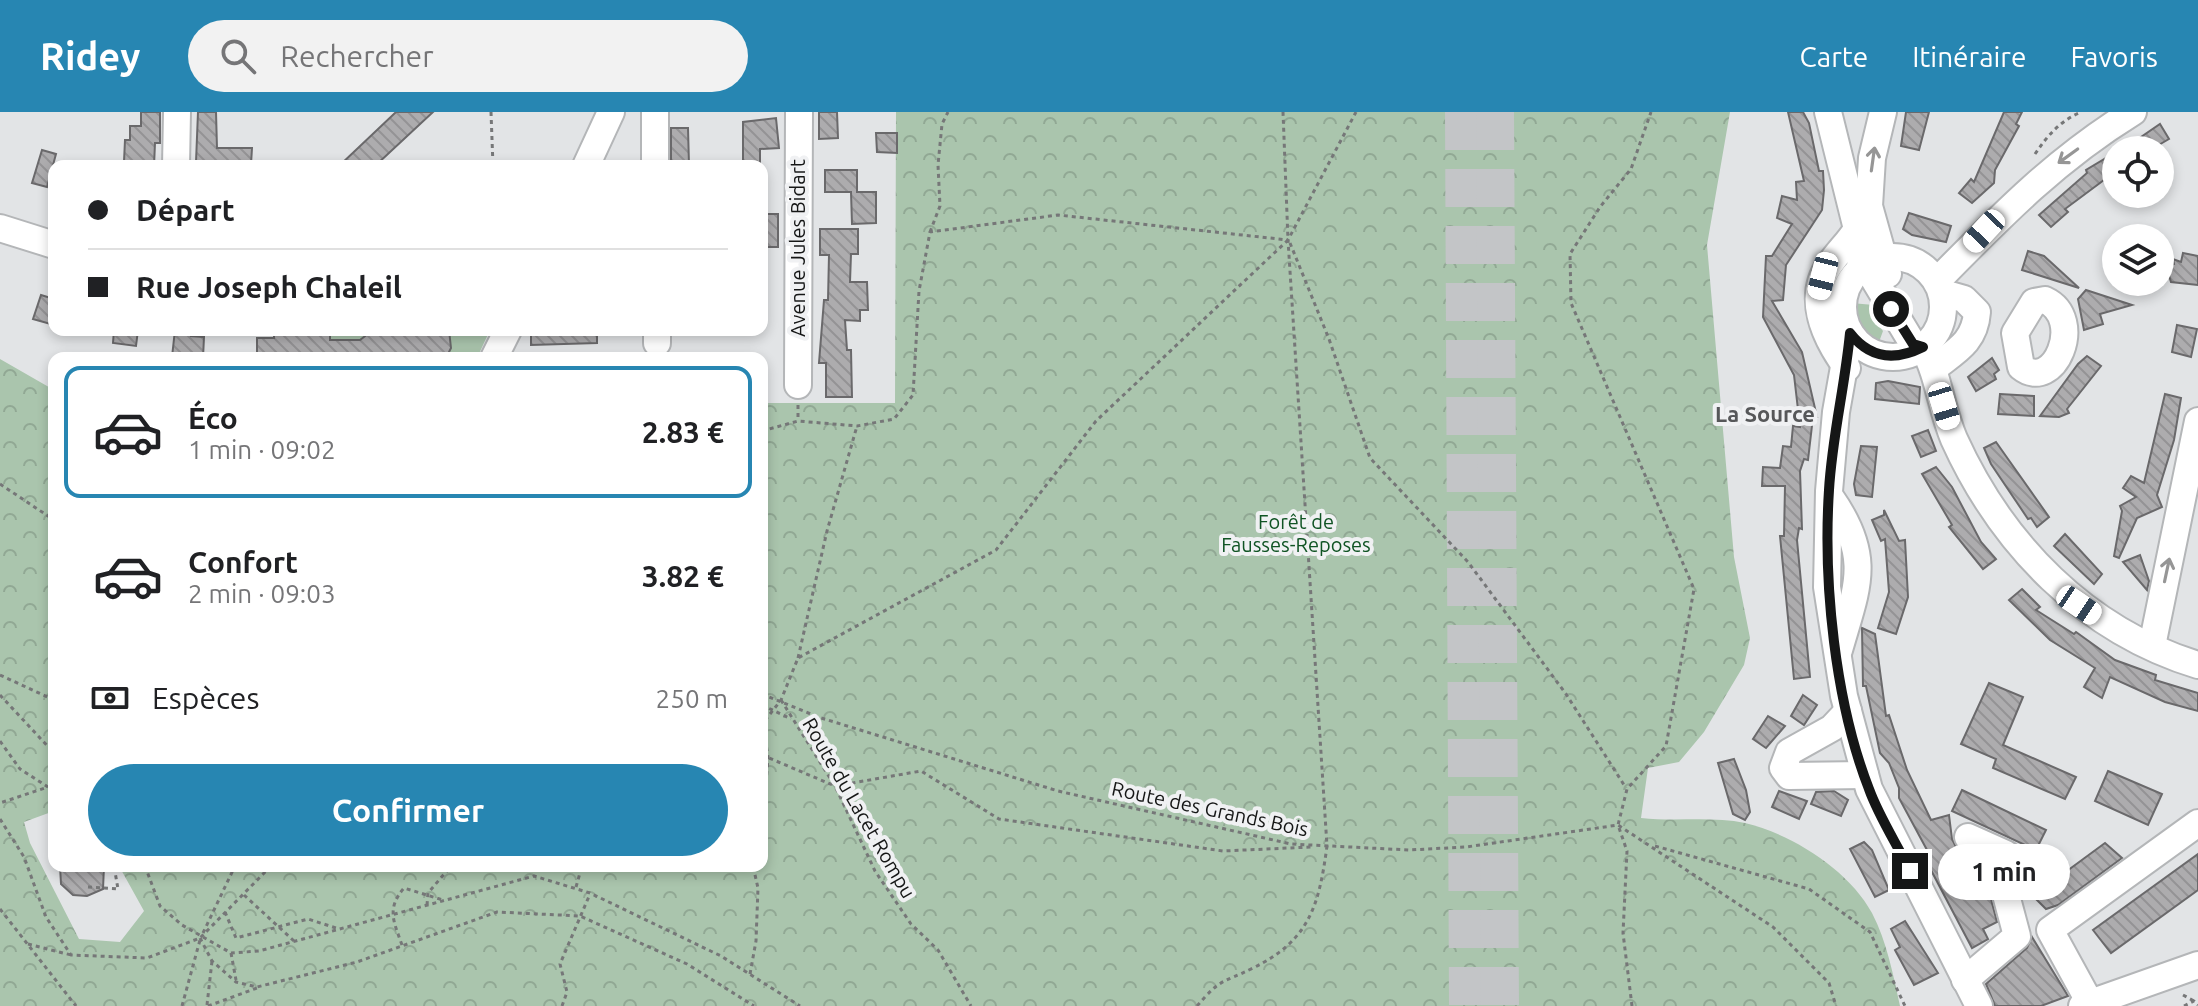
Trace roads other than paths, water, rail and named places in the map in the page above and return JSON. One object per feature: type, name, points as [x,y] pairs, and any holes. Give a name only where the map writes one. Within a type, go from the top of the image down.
[{"type":"street","points":[[176,160],[177,112]]},
{"type":"street","points":[[589,160],[611,112]]},
{"type":"street","points":[[655,112],[655,160]]},
{"type":"street","name":"Avenue Jules Bidart","points":[[798,385],[799,112]]},
{"type":"street","points":[[1928,358],[1942,316],[1940,287],[2006,208],[2052,168],[2133,112]]},
{"type":"street","points":[[1873,263],[1869,206],[1872,158],[1882,114]]},
{"type":"street","points":[[1830,119],[1854,131],[1882,114]]},
{"type":"street","points":[[1830,119],[1857,229],[1873,263],[1884,267],[1926,337],[1928,358],[1953,436],[1970,473],[2009,532],[2079,605],[2152,646],[2198,665]]},
{"type":"street","points":[[0,228],[48,243]]},
{"type":"street","points":[[1847,368],[1822,322],[1818,294],[1830,264],[1857,229]]},
{"type":"street","points":[[1850,333],[1870,352],[1928,358],[1967,344],[1976,325],[1977,312],[1964,299],[1940,287],[1927,271],[1873,263],[1852,278],[1843,306],[1850,333],[1847,368],[1836,412],[1829,495],[1827,587],[1848,711],[1869,789],[1979,1006]]},
{"type":"street","points":[[1976,325],[2015,333]]},
{"type":"street","points":[[1847,368],[1870,352]]},
{"type":"street","points":[[2152,646],[2198,421]]},
{"type":"street","points":[[1848,711],[1832,728],[1789,752],[1783,768],[1789,776],[1865,775]]},
{"type":"street","points":[[2198,823],[2050,930],[2086,1004],[2198,965]]},
{"type":"street","points":[[1965,980],[2017,936],[2001,876],[2006,854],[1968,837]]},
{"type":"tunnel","points":[[1464,112],[1468,1006]]},
{"type":"tunnel","points":[[1495,112],[1500,1006]]},
{"type":"district","name":"La Source","points":[[1765,414]]},
{"type":"park label","name":"Forêt de Fausses-Reposes","points":[[1296,534]]}]
